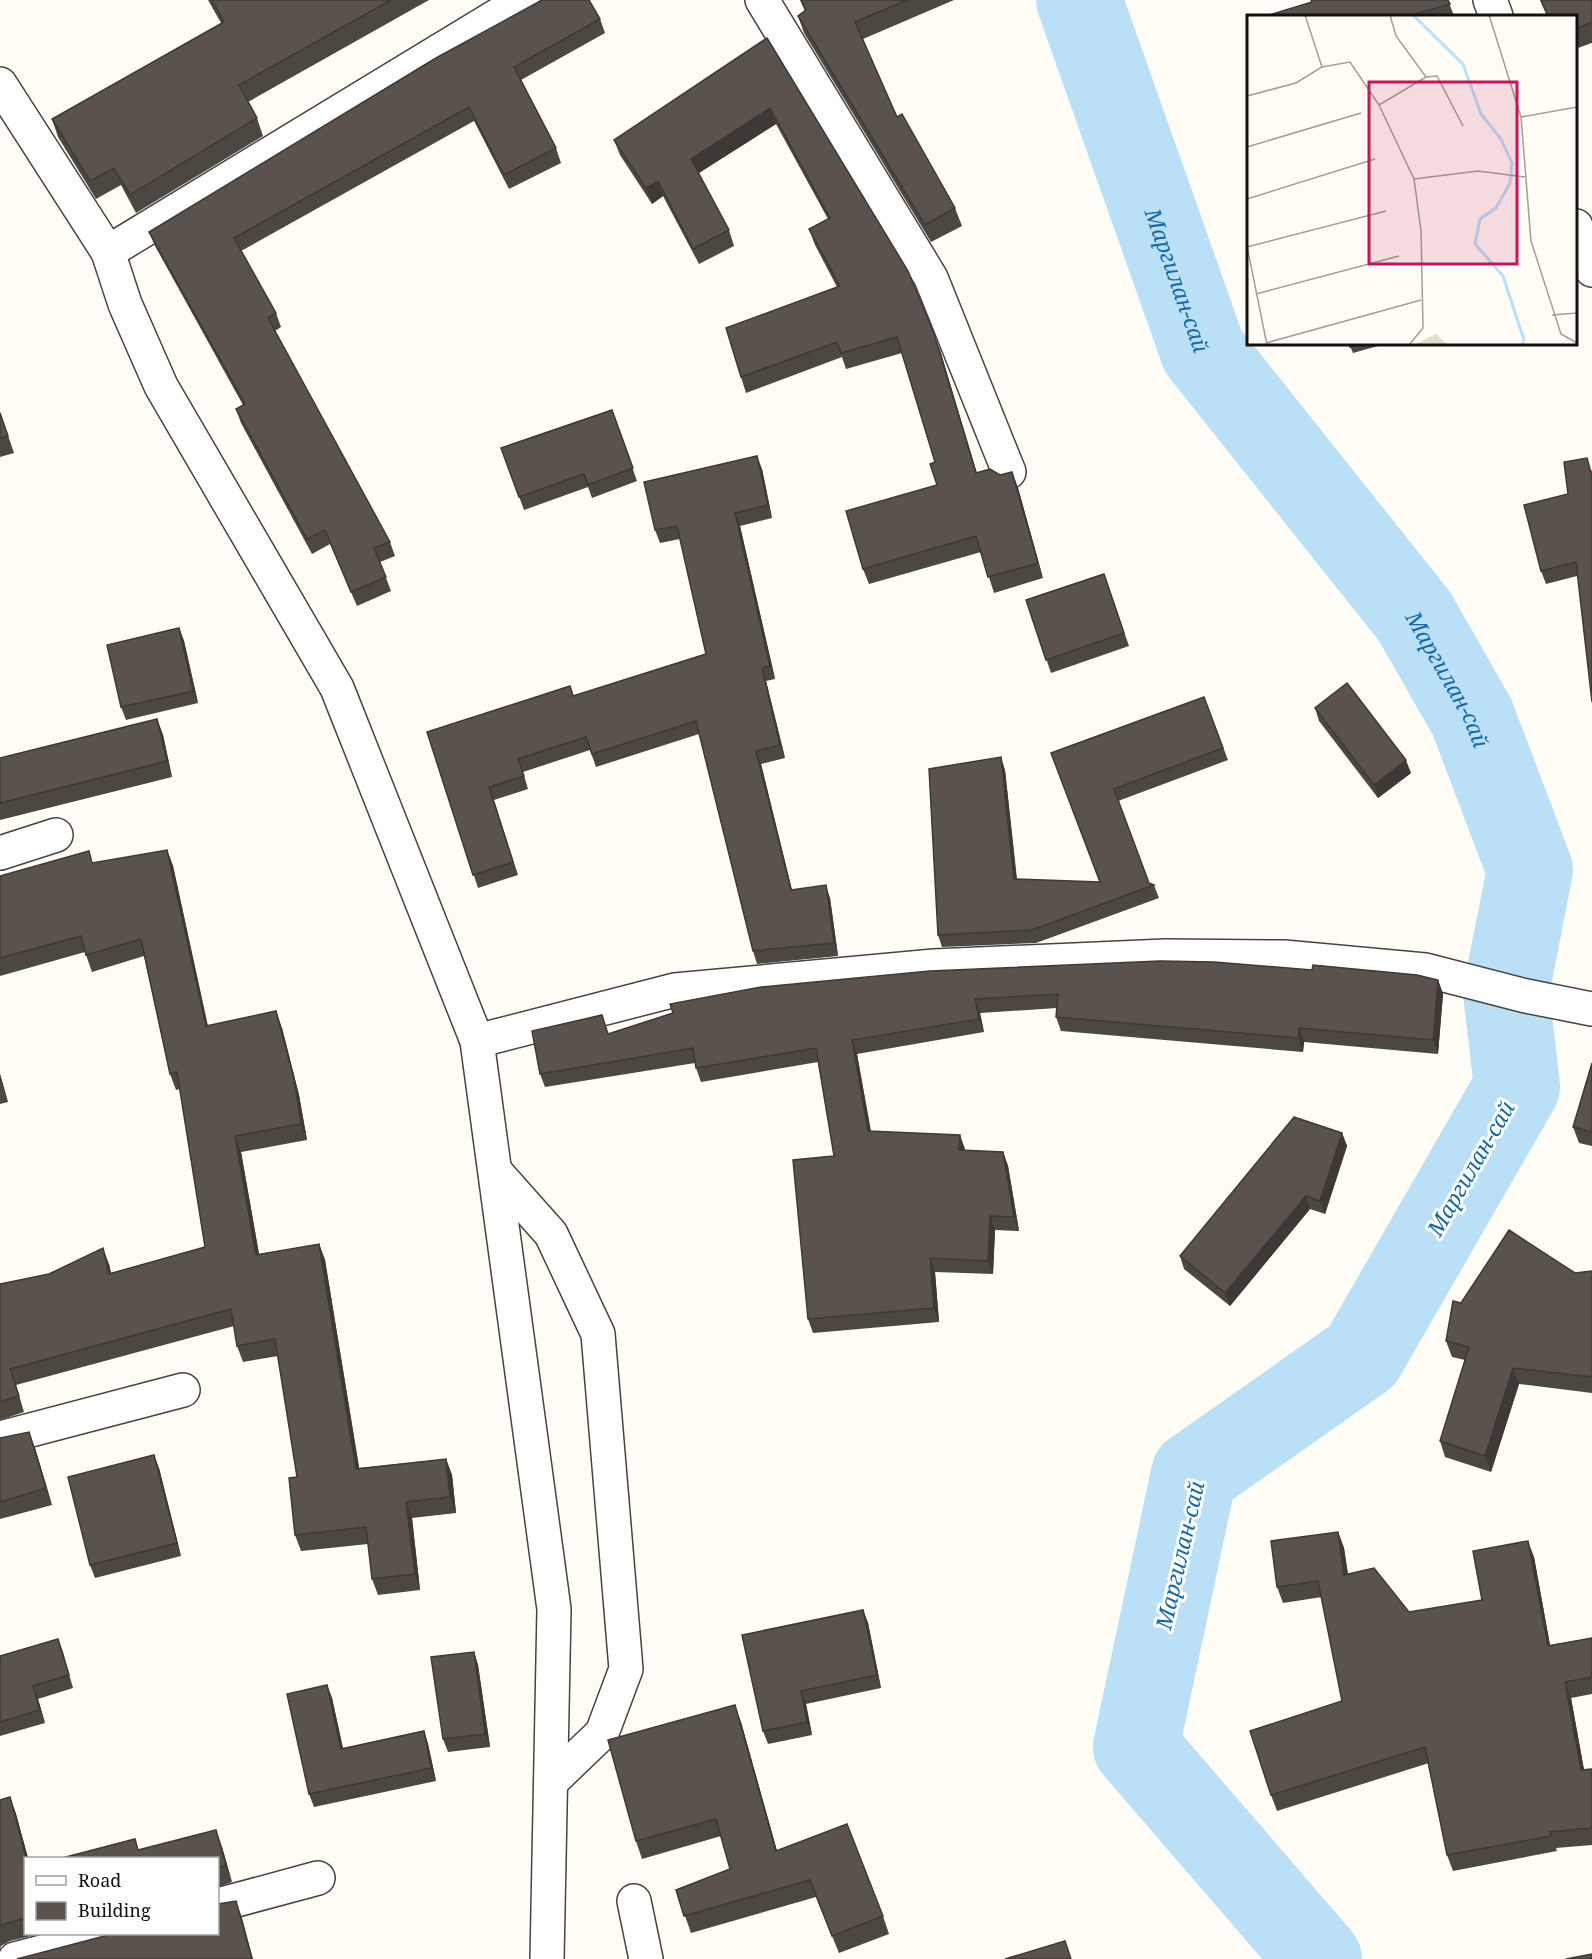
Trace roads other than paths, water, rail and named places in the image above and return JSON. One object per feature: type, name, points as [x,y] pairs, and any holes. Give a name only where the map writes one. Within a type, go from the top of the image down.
[{"type":"street","points":[[108,252],[523,0]]},
{"type":"street","points":[[762,0],[931,278],[1009,472]]},
{"type":"street","points":[[1490,0],[1496,15]]},
{"type":"street","points":[[0,84],[108,252],[125,304],[161,386],[337,688],[477,1041],[554,1609],[547,1959]]},
{"type":"street","points":[[1577,231],[1592,270]]},
{"type":"street","points":[[0,853],[56,835]]},
{"type":"street","points":[[477,1041],[675,990],[934,966],[1165,956],[1284,957],[1425,970],[1526,996],[1592,1009]]},
{"type":"street","points":[[495,1171],[551,1234],[598,1334],[626,1669],[602,1733],[551,1782]]},
{"type":"street","points":[[0,1437],[183,1390]]},
{"type":"street","points":[[219,1905],[318,1878]]},
{"type":"street","points":[[634,1901],[646,1959]]},
{"type":"street","points":[[15,1959],[107,1935]]},
{"type":"waterway","name":"Маргилан-сай","points":[[1079,0],[1203,351],[1415,617],[1472,717],[1530,870],[1506,992],[1517,1087],[1362,1356],[1194,1474],[1136,1747],[1319,1959]]}]
